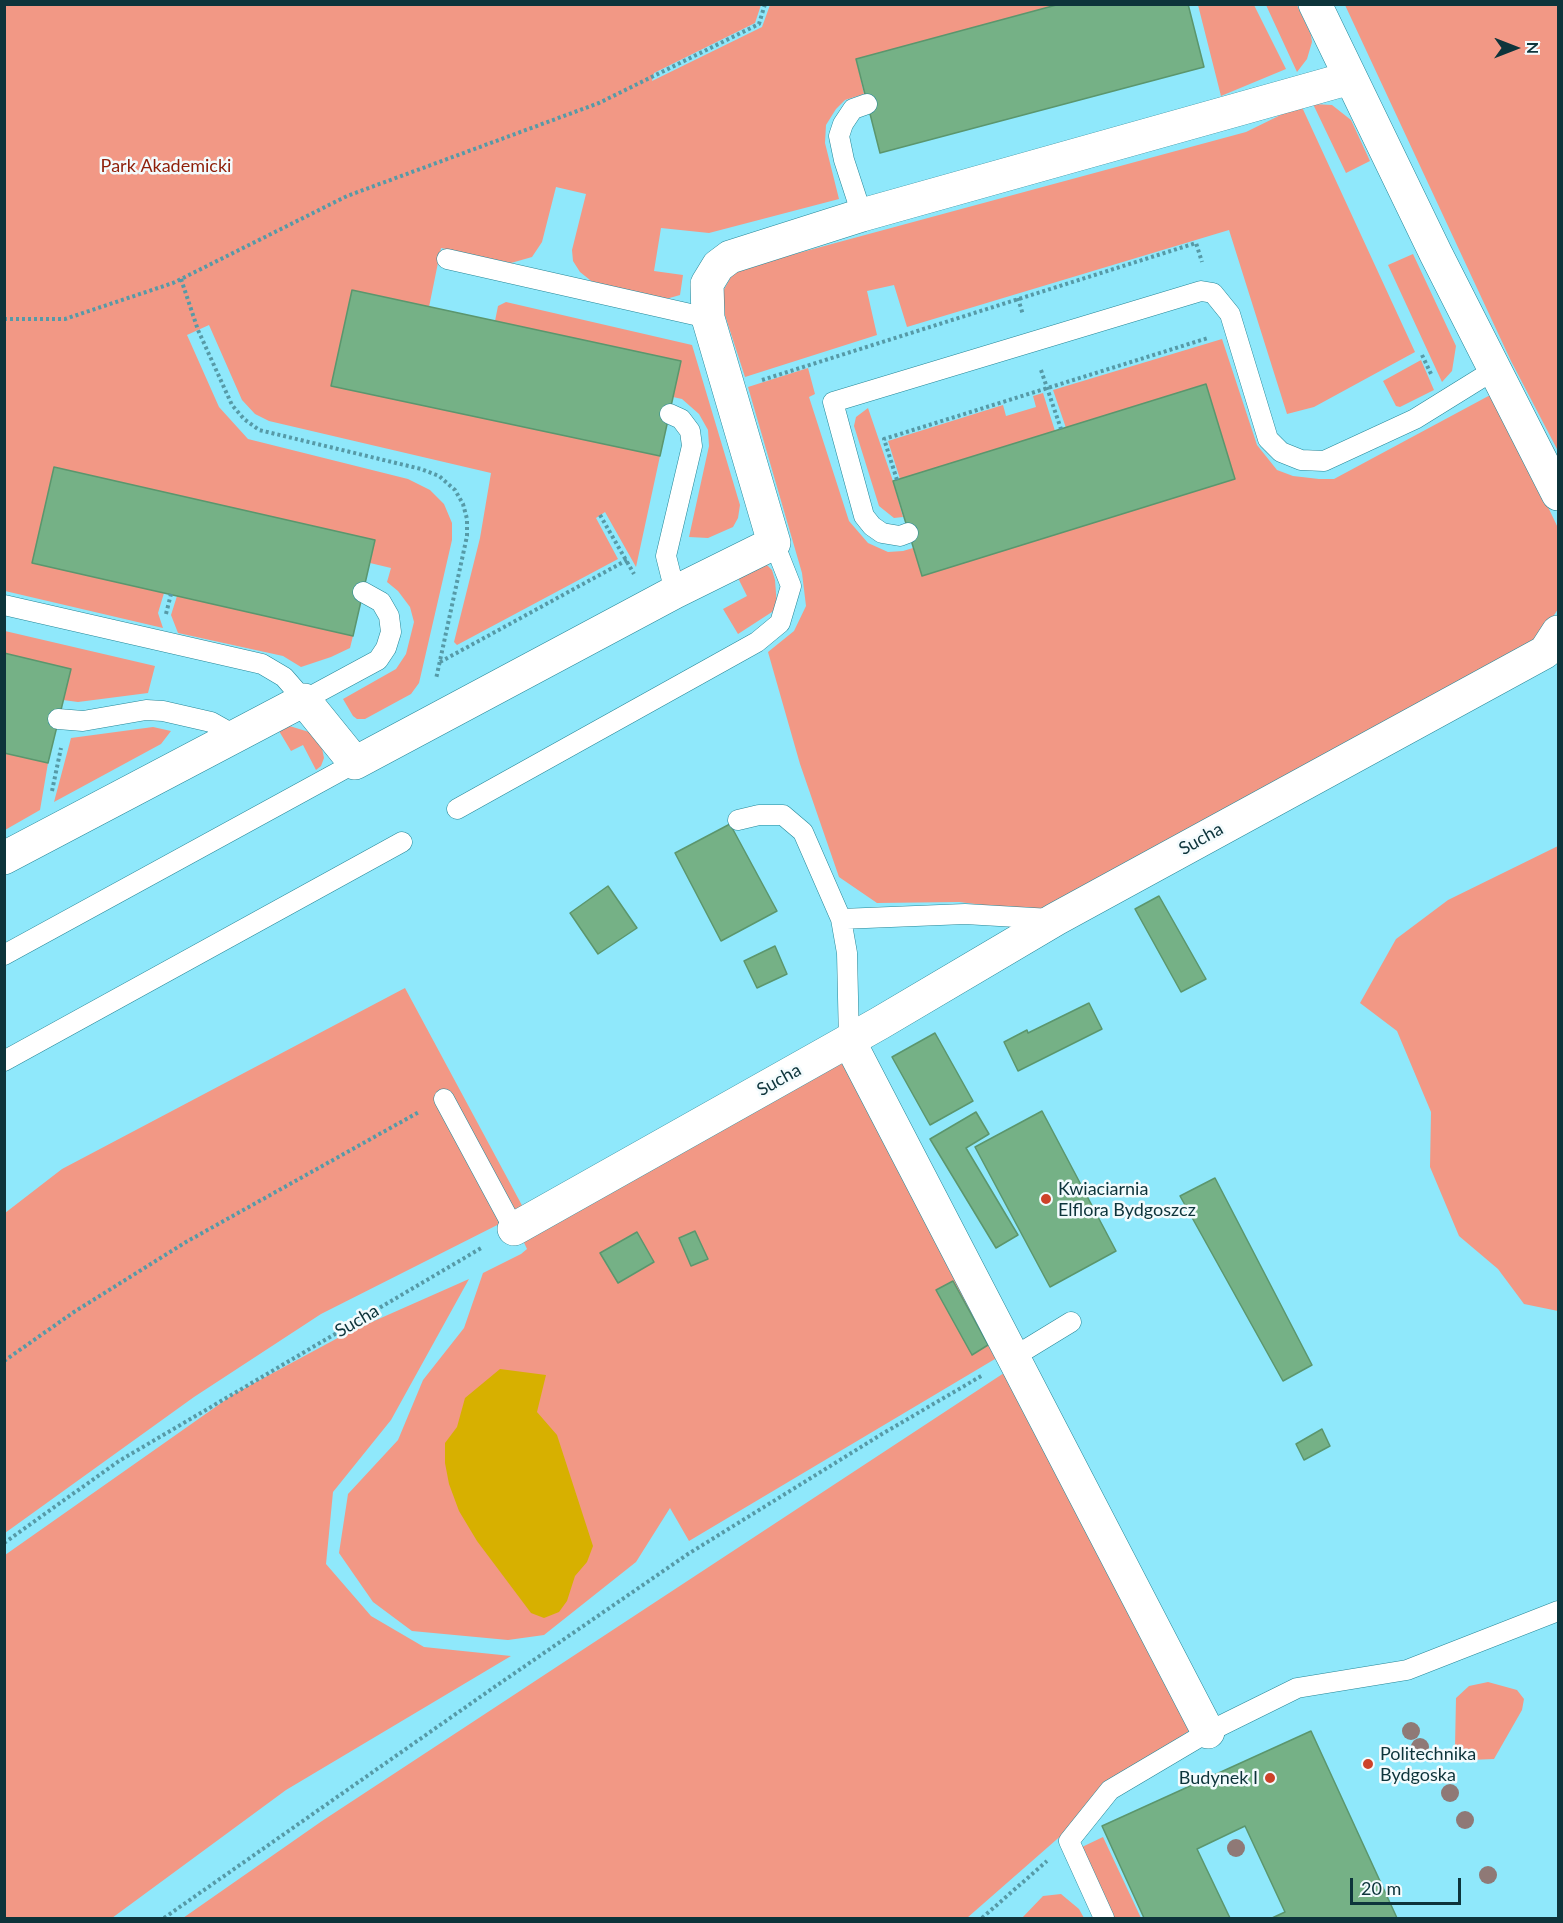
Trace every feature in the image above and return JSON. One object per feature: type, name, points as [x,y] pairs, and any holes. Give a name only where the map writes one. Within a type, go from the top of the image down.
[{"type":"street","points":[[1315,4],[1494,370],[1558,494]]},
{"type":"street","points":[[4,858],[304,700],[355,763],[675,591],[774,543],[708,318],[707,284],[718,266],[730,257],[862,215],[1350,78]]},
{"type":"street","name":"Sucha","points":[[514,1229],[849,1041],[1056,919],[1545,652],[1558,632]]},
{"type":"street","points":[[849,1041],[1208,1732]]},
{"type":"lane","points":[[862,215],[847,170],[840,136],[843,124],[853,109],[867,104]]},
{"type":"lane","points":[[447,259],[708,318]]},
{"type":"lane","points":[[908,533],[900,536],[882,533],[864,516],[833,402],[1201,291],[1213,293],[1230,314],[1268,439],[1281,452],[1301,460],[1324,461],[1415,419],[1494,370]]},
{"type":"lane","points":[[670,414],[681,419],[690,431],[692,446],[666,556],[675,591]]},
{"type":"lane","points":[[457,809],[758,642],[780,623],[791,586],[774,543]]},
{"type":"lane","points":[[4,605],[262,664],[284,677],[304,700],[378,660],[386,648],[391,632],[389,616],[381,602],[363,592]]},
{"type":"lane","points":[[63,720],[83,721],[146,710],[163,711],[211,722],[236,736]]},
{"type":"lane","points":[[4,955],[355,763]]},
{"type":"lane","points":[[738,820],[759,815],[783,815],[803,832],[841,919],[847,953],[849,1041]]},
{"type":"lane","points":[[4,1061],[402,842]]},
{"type":"lane","points":[[841,919],[965,914],[1056,919]]},
{"type":"lane","points":[[444,1099],[514,1229]]},
{"type":"lane","points":[[1012,1358],[1071,1322]]},
{"type":"lane","points":[[1104,1918],[1069,1841],[1110,1790],[1208,1732],[1297,1688],[1407,1670],[1558,1611]]},
{"type":"path","points":[[4,319],[64,319],[181,279],[347,196],[599,103],[759,24],[765,4]]},
{"type":"path","points":[[729,390],[923,327],[1196,243],[1213,293]]},
{"type":"path","points":[[181,279],[198,330],[232,405],[244,419],[259,430],[421,469],[439,476],[455,490],[464,504],[467,536],[435,682]]},
{"type":"path","points":[[897,480],[884,439],[1235,330]]},
{"type":"path","points":[[600,514],[639,583]]},
{"type":"path","points":[[439,663],[627,561]]},
{"type":"path","points":[[50,800],[63,720]]},
{"type":"path","points":[[4,1361],[74,1312],[186,1242],[444,1099]]},
{"type":"path","name":"Sucha","points":[[4,1543],[119,1461],[514,1229]]},
{"type":"path","points":[[164,1918],[688,1554],[882,1434],[1012,1358]]},
{"type":"path","points":[[982,1918],[1069,1841]]},
{"type":"green space","name":"Park Akademicki","points":[[4,5],[761,5],[755,23],[654,73],[652,81],[762,27],[770,5],[1060,5],[856,59],[864,94],[845,100],[826,125],[825,143],[839,199],[709,233],[661,228],[654,271],[683,275],[680,295],[666,299],[595,284],[580,272],[573,261],[572,250],[586,194],[556,187],[542,242],[532,257],[511,263],[441,248],[429,307],[352,291],[331,386],[660,456],[636,567],[605,512],[596,518],[618,559],[457,645],[454,642],[480,538],[491,473],[269,421],[255,414],[242,400],[209,325],[187,335],[219,407],[248,439],[408,479],[430,490],[444,504],[452,523],[452,540],[419,683],[411,694],[365,719],[357,719],[343,699],[396,669],[406,654],[414,622],[410,607],[398,591],[387,582],[391,568],[370,563],[375,541],[164,593],[158,613],[163,628],[5,591]]},
{"type":"green space","points":[[1198,5],[1254,5],[1286,69],[1221,96]]},
{"type":"green space","points":[[1266,5],[1297,5],[1311,35],[1312,42],[1307,59],[1297,72]]},
{"type":"green space","points":[[1345,5],[1558,5],[1558,451],[1511,361]]},
{"type":"green space","points":[[1313,104],[1332,105],[1351,120],[1370,161],[1346,173]]},
{"type":"green space","points":[[1301,105],[1415,352],[1314,407],[1287,414],[1229,230],[907,327],[894,285],[867,291],[877,335],[745,377],[722,306],[722,293],[732,275],[743,268],[1246,132]]},
{"type":"green space","points":[[1413,254],[1456,346],[1452,371],[1442,382],[1388,265]]},
{"type":"green space","points":[[506,302],[692,345],[740,505],[738,518],[733,527],[708,538],[689,537],[709,446],[708,430],[699,414],[682,399],[495,321],[498,306]]},
{"type":"green space","points":[[1222,339],[1257,445],[1277,470],[1293,476],[1334,479],[1494,393],[1558,528],[1558,609],[1535,645],[1049,913],[959,902],[877,903],[839,877],[800,764],[768,652],[794,631],[806,606],[802,573],[748,387],[808,368],[815,394],[809,397],[849,521],[868,543],[888,552],[913,548],[922,576],[1235,479],[1206,384],[1066,428],[1053,390]]},
{"type":"green space","points":[[1421,360],[1434,390],[1400,407],[1396,406],[1383,381]]},
{"type":"green space","points":[[1043,393],[1055,431],[900,479],[888,441],[1003,405],[1006,416],[1036,407],[1033,396]]},
{"type":"green space","points":[[868,408],[903,517],[894,518],[879,506],[854,426],[856,417]]},
{"type":"green space","points":[[765,563],[772,570],[775,580],[777,606],[772,612],[738,634],[723,609],[747,596],[736,574]]},
{"type":"green space","points":[[177,596],[353,636],[350,648],[301,667],[283,656],[178,633],[171,615]]},
{"type":"green space","points":[[5,631],[155,666],[148,693],[78,702],[63,700],[5,653]]},
{"type":"green space","points":[[283,724],[309,732],[317,740],[324,758],[321,766],[316,770],[303,745],[291,751],[276,726]]},
{"type":"green space","points":[[153,727],[171,731],[161,744],[54,802],[71,738]]},
{"type":"green space","points":[[5,753],[48,763],[40,810],[5,830]]},
{"type":"green space","points":[[1558,846],[1558,1311],[1524,1304],[1498,1269],[1459,1236],[1430,1167],[1431,1112],[1397,1031],[1360,1003],[1396,939],[1448,900]]},
{"type":"green space","points":[[405,988],[525,1211],[321,1314],[194,1397],[5,1533],[5,1213],[62,1169]]},
{"type":"green space","points":[[847,1054],[1000,1356],[689,1541],[670,1508],[636,1562],[544,1635],[508,1640],[412,1631],[373,1602],[339,1553],[348,1494],[398,1440],[423,1380],[464,1328],[483,1273],[527,1249],[521,1236]]},
{"type":"green space","points":[[469,1279],[391,1420],[333,1492],[326,1564],[371,1616],[424,1647],[511,1656],[286,1790],[112,1918],[5,1918],[5,1555],[234,1394],[347,1333]]},
{"type":"green space","points":[[1007,1371],[1192,1729],[1100,1790],[1072,1826],[967,1918],[183,1918],[322,1821]]},
{"type":"green space","points":[[1488,1682],[1517,1690],[1524,1699],[1522,1710],[1494,1759],[1470,1760],[1455,1747],[1456,1698],[1469,1686]]},
{"type":"green space","points":[[1103,1837],[1141,1918],[1113,1918],[1082,1847]]},
{"type":"green space","points":[[1061,1894],[1079,1909],[1084,1918],[1022,1918],[1043,1896]]},
{"type":"shaded area","points":[[500,1369],[546,1375],[537,1412],[557,1435],[593,1546],[587,1562],[575,1576],[567,1601],[559,1612],[544,1618],[531,1613],[477,1541],[459,1511],[449,1484],[445,1463],[445,1443],[457,1427],[465,1398]]},
{"type":"building","points":[[1060,4],[1188,4],[1204,67],[880,153],[856,59]]},
{"type":"building","points":[[352,290],[681,361],[660,456],[331,386]]},
{"type":"building","points":[[1206,384],[1235,479],[922,576],[893,481]]},
{"type":"building","points":[[54,467],[375,540],[353,636],[32,563]]},
{"type":"building","points":[[4,653],[71,669],[48,763],[4,753]]},
{"type":"building","points":[[730,824],[777,911],[721,941],[675,853]]},
{"type":"building","points":[[608,886],[637,928],[598,954],[570,913]]},
{"type":"building","points":[[1159,896],[1206,979],[1181,992],[1135,909]]},
{"type":"building","points":[[775,946],[787,974],[757,988],[744,961]]},
{"type":"building","points":[[1089,1003],[1102,1029],[1018,1071],[1004,1042],[1027,1030],[1028,1033]]},
{"type":"building","points":[[935,1033],[973,1101],[930,1125],[892,1057]]},
{"type":"building","name":"Kwiaciarnia Elflora Bydgoszcz","points":[[1042,1111],[1116,1251],[1050,1287],[975,1147]]},
{"type":"building","points":[[976,1112],[989,1134],[966,1148],[1018,1235],[996,1248],[930,1139]]},
{"type":"building","points":[[1215,1178],[1312,1365],[1283,1381],[1180,1196]]},
{"type":"building","points":[[695,1231],[708,1259],[691,1266],[679,1238]]},
{"type":"building","points":[[637,1232],[654,1262],[618,1283],[600,1253]]},
{"type":"building","points":[[953,1281],[988,1345],[972,1355],[936,1290]]},
{"type":"building","points":[[1322,1429],[1330,1446],[1304,1460],[1296,1444]]},
{"type":"building","name":"Budynek I","points":[[1311,1731],[1397,1918],[1272,1918],[1285,1912],[1245,1826],[1197,1849],[1230,1918],[1144,1918],[1102,1826]]},
{"type":"place","name":"Kwiaciarnia Elflora Bydgoszcz","points":[[1046,1199]]},
{"type":"place","name":"Politechnika Bydgoska","points":[[1368,1764]]},
{"type":"place","name":"Budynek I","points":[[1270,1778]]}]
